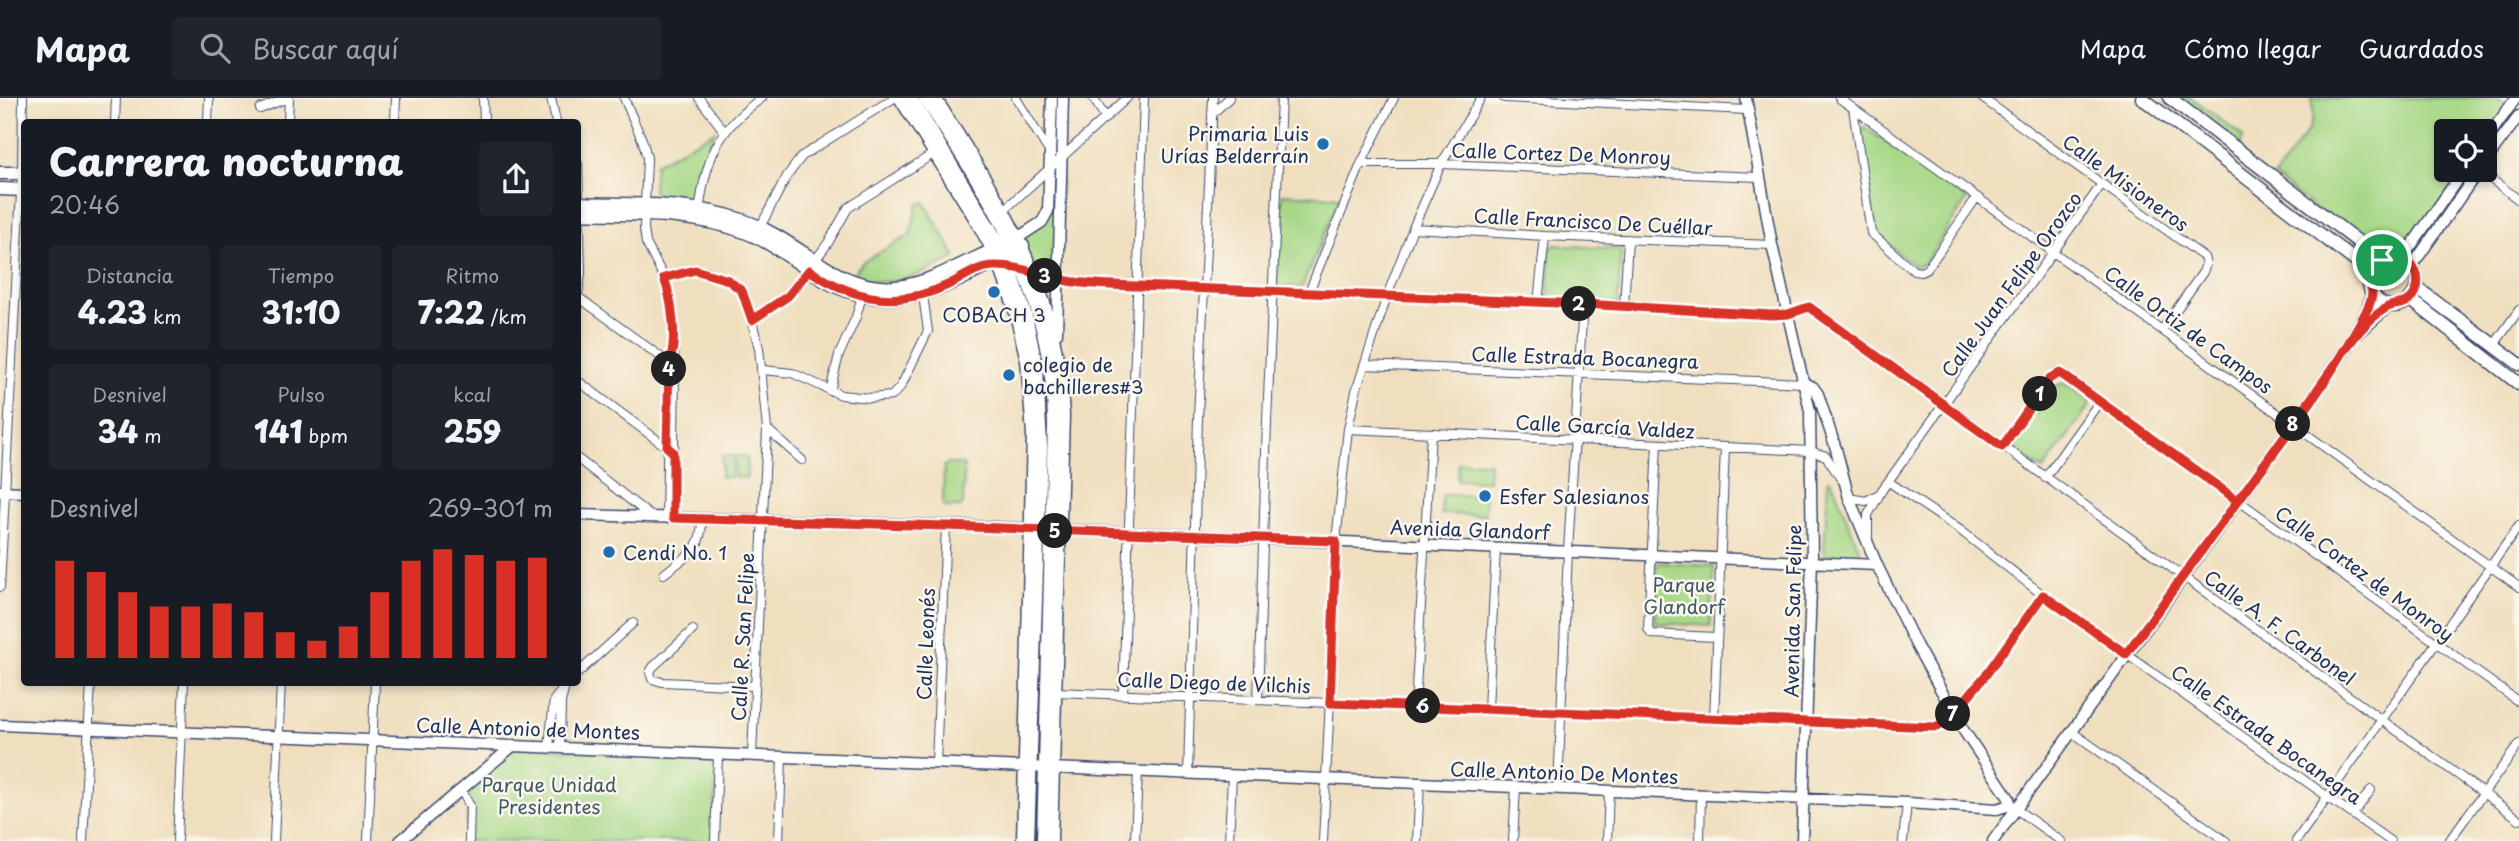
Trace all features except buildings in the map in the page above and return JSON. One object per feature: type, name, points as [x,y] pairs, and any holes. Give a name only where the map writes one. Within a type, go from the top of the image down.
[{"type":"main road","points":[[899,98],[933,154],[1045,304],[1057,350]]},
{"type":"main road","points":[[911,98],[1009,258]]},
{"type":"main road","points":[[925,98],[1009,258]]},
{"type":"main road","points":[[936,98],[1004,209],[1009,258],[1030,333],[1039,385],[1056,692],[1043,841]]},
{"type":"main road","points":[[1022,841],[1045,530],[1064,415],[1057,350],[1059,279],[1052,98]]},
{"type":"main road","points":[[812,265],[832,284],[862,296],[889,299],[923,295],[1009,258],[1046,217],[1063,98]]},
{"type":"main road","points":[[2142,98],[2371,273]]},
{"type":"main road","points":[[2170,98],[2382,260]]},
{"type":"main road","points":[[2497,124],[2516,98]]},
{"type":"main road","name":"Avenida San Felipe","points":[[1747,104],[1772,245],[1810,411],[1812,561],[1802,841]]},
{"type":"main road","points":[[2497,146],[2519,116]]},
{"type":"main road","points":[[0,173],[21,173]]},
{"type":"main road","points":[[2407,263],[2457,182]]},
{"type":"main road","points":[[2407,263],[2470,182]]},
{"type":"main road","points":[[0,189],[21,190]]},
{"type":"main road","points":[[581,203],[699,215],[734,228],[757,231],[775,247],[812,265],[875,287],[909,286],[1009,258]]},
{"type":"main road","points":[[581,213],[645,211]]},
{"type":"main road","points":[[2395,257],[2407,263],[2416,273],[2417,288],[2404,304],[2389,306],[2381,303],[2369,287],[2371,273],[2382,260],[2395,257]]},
{"type":"main road","points":[[2417,288],[2519,364]]},
{"type":"main road","points":[[1993,841],[2013,807],[2072,732],[2347,347],[2367,309],[2372,293]]},
{"type":"main road","points":[[2410,299],[2519,384]]},
{"type":"main road","points":[[2347,347],[2373,318],[2389,306]]},
{"type":"main road","points":[[1804,383],[1813,387],[1818,394],[1844,484],[1868,547],[1954,714],[2013,807]]},
{"type":"main road","points":[[2,491],[21,492]]},
{"type":"main road","name":"Avenida Glandorf","points":[[581,515],[1265,538],[1877,565]]},
{"type":"main road","points":[[1052,626],[1049,768],[1052,841]]},
{"type":"main road","name":"Calle Antonio de Montes","points":[[0,725],[1049,768]]},
{"type":"main road","points":[[402,840],[514,745]]},
{"type":"main road","points":[[1027,767],[1028,841]]},
{"type":"main road","name":"Calle Antonio De Montes","points":[[1049,768],[1907,803],[1997,809],[2013,807]]},
{"type":"street","points":[[23,98],[23,119]]},
{"type":"street","points":[[115,119],[116,98]]},
{"type":"street","points":[[208,119],[209,98]]},
{"type":"street","points":[[260,109],[288,98],[288,119]]},
{"type":"street","points":[[396,98],[396,119]]},
{"type":"street","points":[[483,98],[484,119]]},
{"type":"street","points":[[551,98],[555,119]]},
{"type":"street","points":[[624,98],[646,152],[646,243],[664,278],[671,303],[669,518]]},
{"type":"street","points":[[699,98],[724,131]]},
{"type":"street","points":[[699,215],[707,166],[724,131],[762,98]]},
{"type":"street","points":[[757,231],[787,176],[802,156],[894,98]]},
{"type":"street","points":[[1016,98],[1055,161]]},
{"type":"street","points":[[1093,98],[1106,118]]},
{"type":"street","points":[[1004,209],[1128,98]]},
{"type":"street","points":[[1123,694],[1144,98]]},
{"type":"street","points":[[1188,774],[1198,418],[1213,98]]},
{"type":"street","points":[[1212,114],[1229,98]]},
{"type":"street","points":[[1258,700],[1281,98]]},
{"type":"street","points":[[1309,292],[1361,164],[1394,98]]},
{"type":"street","points":[[1323,841],[1336,541],[1348,429],[1364,365],[1413,228],[1441,164],[1481,98]]},
{"type":"street","points":[[1504,98],[1747,104]]},
{"type":"street","name":"Calle Ortiz de Campos","points":[[1839,98],[2519,587]]},
{"type":"street","name":"Calle Misioneros","points":[[1982,98],[2204,257],[2206,264],[2203,272],[2162,330]]},
{"type":"street","points":[[1853,108],[1871,233],[1914,271],[1922,272],[1927,269],[1977,197]]},
{"type":"street","points":[[752,320],[788,296],[812,265],[848,208],[933,154]]},
{"type":"street","name":"Calle Cortez De Monroy","points":[[1361,164],[1441,164],[1759,177]]},
{"type":"street","points":[[2495,182],[2519,200]]},
{"type":"street","name":"Calle Juan Felipe Orozco","points":[[1868,547],[1867,518],[1882,491],[2102,184]]},
{"type":"street","points":[[0,587],[2,491],[21,202]]},
{"type":"street","name":"Calle Francisco De Cuéllar","points":[[1413,228],[1772,245]]},
{"type":"street","points":[[1538,303],[1545,236]]},
{"type":"street","points":[[1624,307],[1628,239]]},
{"type":"street","name":"Calle A. F. Carbonel","points":[[1009,258],[1059,279],[1138,286],[1583,304],[1772,315],[1788,314],[1806,307],[1814,309],[1943,405],[2519,819]]},
{"type":"street","name":"Calle R. San Felipe","points":[[664,278],[695,270],[728,280],[742,291],[752,320],[763,370],[767,429],[752,755]]},
{"type":"street","points":[[15,272],[21,273]]},
{"type":"street","points":[[763,370],[792,373],[830,391],[869,398],[895,395],[928,331],[923,295]]},
{"type":"street","points":[[830,391],[839,355],[862,296]]},
{"type":"street","points":[[581,298],[672,362]]},
{"type":"street","points":[[1558,789],[1577,372],[1583,304]]},
{"type":"street","points":[[2494,345],[2519,310]]},
{"type":"street","name":"Calle Estrada Bocanegra","points":[[1364,365],[1804,383]]},
{"type":"street","name":"Calle Cortez de Monroy","points":[[2002,447],[2055,374],[2062,374],[2519,702]]},
{"type":"street","points":[[581,383],[670,449]]},
{"type":"street","points":[[2045,478],[2100,401]]},
{"type":"street","points":[[767,429],[802,460]]},
{"type":"street","name":"Calle García Valdez","points":[[1348,429],[1810,451]]},
{"type":"street","points":[[1415,706],[1431,433]]},
{"type":"street","points":[[1657,444],[1650,632],[1716,637]]},
{"type":"street","points":[[1714,719],[1725,448]]},
{"type":"street","points":[[1810,451],[1822,454],[1830,460],[1844,484]]},
{"type":"street","points":[[581,461],[653,517]]},
{"type":"street","name":"Calle Estrada Bocanegra","points":[[1889,482],[1960,530],[2043,595],[2388,841]]},
{"type":"street","points":[[1849,498],[1866,501],[1882,491]]},
{"type":"street","points":[[664,574],[697,547],[701,538],[702,519]]},
{"type":"street","name":"Calle Leonés","points":[[936,764],[946,526]]},
{"type":"street","points":[[2296,841],[2519,526]]},
{"type":"street","points":[[1488,709],[1496,548]]},
{"type":"street","points":[[1954,714],[2043,595]]},
{"type":"street","points":[[581,670],[633,622]]},
{"type":"street","points":[[694,630],[656,663],[650,672],[652,679],[662,682],[755,687]]},
{"type":"street","points":[[83,841],[91,686]]},
{"type":"street","points":[[177,841],[184,686]]},
{"type":"street","points":[[274,841],[281,686]]},
{"type":"street","points":[[368,841],[375,686]]},
{"type":"street","points":[[555,747],[554,700],[565,686]]},
{"type":"street","name":"Calle Diego de Vilchis","points":[[1056,692],[1936,727],[1946,723],[1954,714]]},
{"type":"street","points":[[2072,732],[2226,841]]},
{"type":"street","points":[[2449,841],[2519,744]]},
{"type":"street","points":[[715,841],[718,754]]},
{"type":"street","points":[[779,841],[782,757]]},
{"type":"street","points":[[1135,841],[1138,771]]},
{"type":"street","points":[[1229,841],[1232,776]]},
{"type":"street","points":[[1418,841],[1420,784]]},
{"type":"street","points":[[1513,841],[1516,787]]},
{"type":"street","points":[[461,790],[470,806],[469,841]]},
{"type":"street","points":[[2353,814],[2371,790]]},
{"type":"street","points":[[1607,841],[1609,791]]},
{"type":"street","points":[[1700,841],[1701,795]]},
{"type":"street","points":[[1903,841],[1907,803]]},
{"type":"street","points":[[2013,807],[2061,841]]},
{"type":"green space","points":[[2175,98],[2192,98],[2243,137],[2240,148]]},
{"type":"green space","points":[[2312,98],[2498,98],[2510,106],[2497,124],[2497,119],[2434,119],[2434,182],[2456,182],[2402,259],[2395,257],[2382,260],[2274,177],[2308,130],[2313,118]]},
{"type":"green space","points":[[1864,127],[1967,199],[1924,264],[1915,266],[1876,234],[1861,132]]},
{"type":"green space","points":[[715,131],[699,168],[694,197],[685,200],[656,196],[653,189],[655,164]]},
{"type":"green space","points":[[1062,158],[1057,278],[1034,272],[1019,237],[1042,222],[1051,168]]},
{"type":"green space","points":[[1282,194],[1340,197],[1302,287],[1276,286]]},
{"type":"green space","points":[[924,202],[956,257],[906,279],[879,282],[853,274],[863,262],[910,235],[918,204]]},
{"type":"green space","points":[[1554,245],[1619,249],[1618,304],[1548,300],[1550,249]]},
{"type":"green space","points":[[2063,383],[2088,400],[2090,405],[2043,470],[2012,448],[2055,386]]},
{"type":"green space","points":[[722,456],[733,456],[732,477],[721,477]]},
{"type":"green space","points":[[736,456],[747,457],[747,478],[735,477]]},
{"type":"green space","points":[[1458,462],[1489,462],[1488,481],[1457,480]]},
{"type":"green space","points":[[944,466],[964,466],[961,507],[943,505]]},
{"type":"green space","points":[[1828,479],[1832,481],[1862,557],[1824,553]]},
{"type":"green space","points":[[1442,495],[1485,496],[1485,515],[1441,514]]},
{"type":"green space","name":"Parque Glandorf","points":[[1660,563],[1714,568],[1711,626],[1655,623],[1656,566]]},
{"type":"green space","name":"Parque Unidad Presidentes","points":[[512,747],[716,756],[714,841],[466,841],[468,798],[463,789]]},
{"type":"place","name":"Primaria Luis Urías Belderraín","points":[[1323,144]]},
{"type":"place","name":"COBACH 3","points":[[994,292]]},
{"type":"place","name":"colegio de bachilleres#3","points":[[1009,375]]},
{"type":"place","name":"Esfer Salesianos","points":[[1485,496]]},
{"type":"place","name":"Cendi No. 1","points":[[609,552]]},
{"type":"route","points":[[2382,260],[2371,273],[2369,287],[2372,293],[2347,347],[2238,501],[2060,373],[2050,378],[2002,447],[1809,307],[1788,314],[1772,315],[1583,304],[1138,286],[1069,281],[1012,267],[985,266],[923,295],[889,299],[871,298],[846,291],[809,270],[788,296],[752,320],[745,295],[735,284],[707,272],[688,270],[664,278],[672,311],[667,447],[673,452],[673,518],[1336,541],[1330,703],[1936,727],[1946,723],[1985,676],[2043,595],[2126,654],[2223,522],[2293,425],[2347,347],[2377,314],[2389,306],[2404,304],[2414,296],[2418,280],[2412,266],[2395,257],[2382,260]]}]
